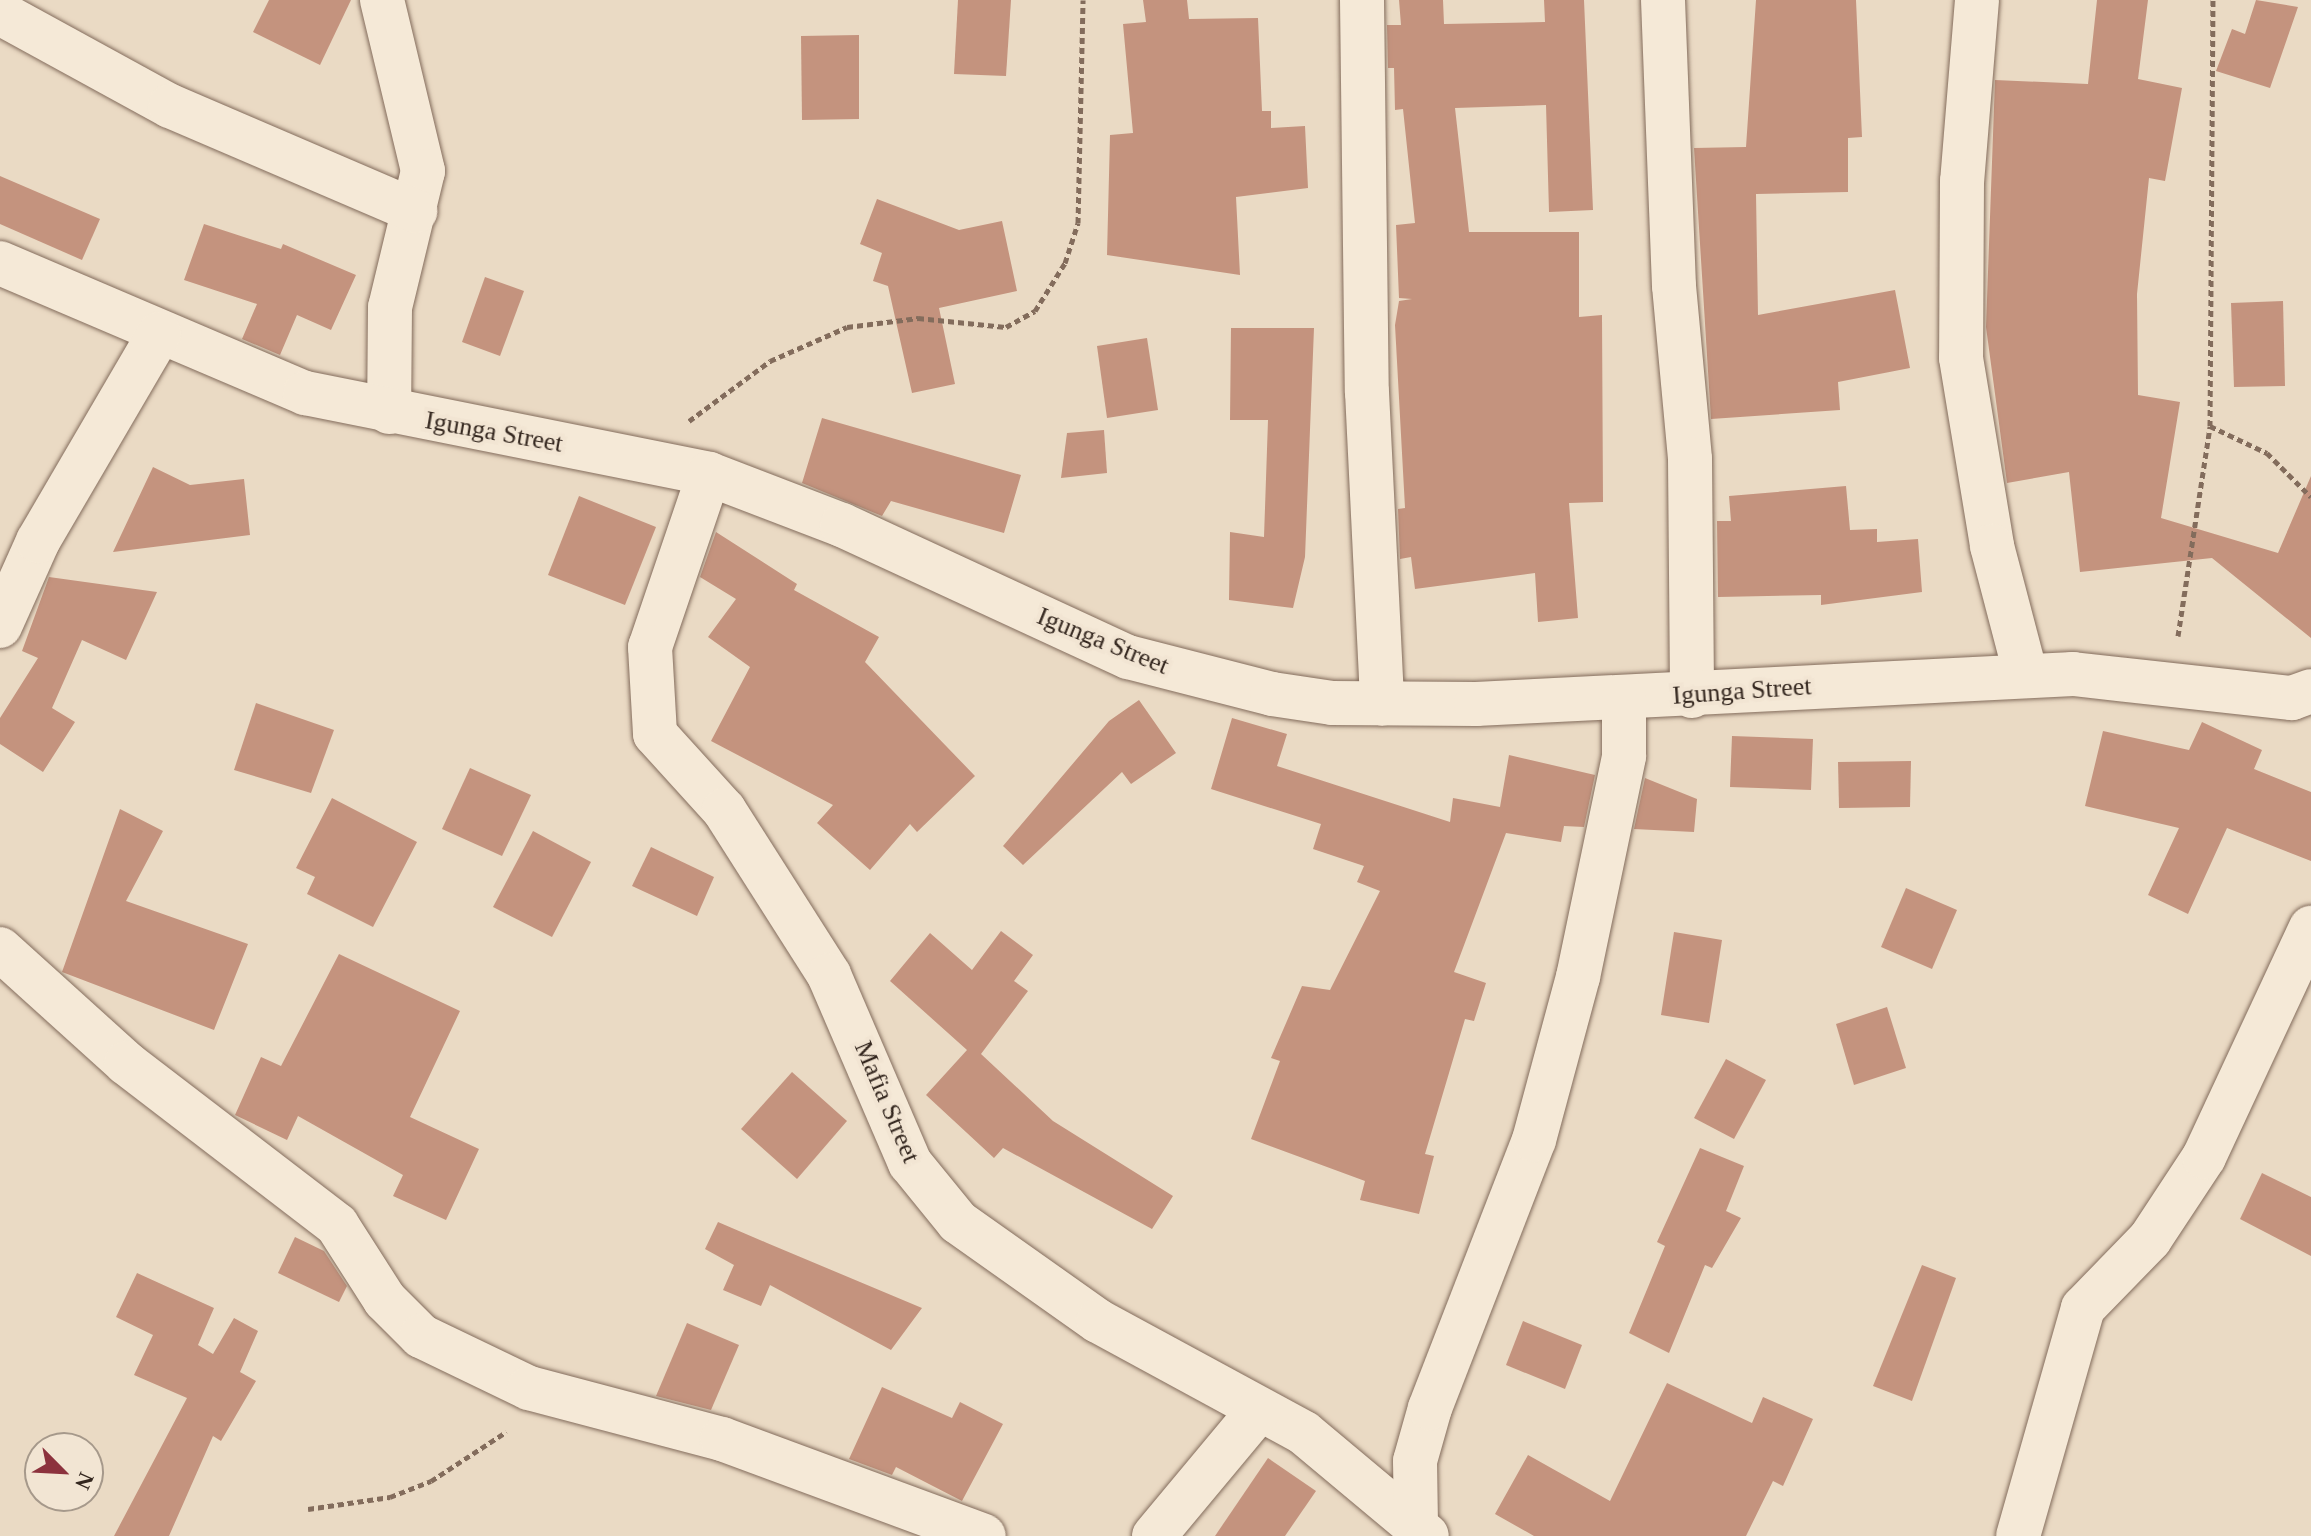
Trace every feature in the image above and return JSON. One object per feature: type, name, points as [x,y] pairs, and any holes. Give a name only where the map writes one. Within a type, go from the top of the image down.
[{"type":"street","points":[[382,0],[420,138],[415,211],[390,307],[389,412]]},
{"type":"street","points":[[1362,0],[1367,392],[1382,704]]},
{"type":"street","points":[[1663,0],[1673,270],[1690,459],[1692,696]]},
{"type":"street","points":[[1977,0],[1962,181],[1961,358],[1992,546],[2026,676]]},
{"type":"street","points":[[0,13],[170,106],[415,211]]},
{"type":"street","name":"Igunga Street","points":[[0,263],[159,334],[305,393],[389,412],[653,460],[709,474],[842,525],[1128,657],[1272,694],[1382,704],[1692,696],[2026,676],[2170,680],[2292,698],[2311,691]]},
{"type":"street","points":[[0,626],[38,541],[159,334]]},
{"type":"street","name":"Mafia Street","points":[[709,474],[650,647],[655,734],[724,810],[829,975],[899,1142],[958,1222],[1098,1321],[1328,1449],[1421,1530]]},
{"type":"street","points":[[1421,1530],[1415,1461],[1430,1408],[1534,1140],[1578,977],[1624,756],[1624,698]]},
{"type":"street","points":[[2018,1536],[2083,1308],[2150,1239],[2204,1157],[2311,928]]},
{"type":"street","points":[[0,949],[126,1063],[337,1225],[385,1300],[421,1336],[470,1364],[577,1401],[722,1439],[984,1536]]},
{"type":"street","points":[[1154,1536],[1258,1411]]},
{"type":"path","points":[[653,460],[728,387],[811,339],[896,318],[1006,327],[1035,311],[1065,263],[1078,223],[1083,0]]},
{"type":"path","points":[[2170,680],[2210,426],[2213,0]]},
{"type":"path","points":[[2210,426],[2267,453],[2311,497]]},
{"type":"path","points":[[308,1509],[353,1506],[431,1481],[516,1426],[577,1401]]},
{"type":"building","points":[[269,0],[351,0],[320,65],[253,32]]},
{"type":"building","points":[[958,0],[1011,0],[1006,76],[954,74]]},
{"type":"building","points":[[1143,0],[1187,0],[1189,19],[1258,18],[1262,111],[1271,111],[1271,128],[1305,126],[1308,188],[1236,197],[1240,275],[1107,255],[1110,135],[1133,133],[1123,24],[1146,22]]},
{"type":"building","points":[[1399,0],[1443,0],[1444,24],[1545,22],[1544,0],[1584,0],[1593,210],[1549,212],[1546,105],[1455,108],[1469,232],[1579,232],[1579,317],[1602,315],[1603,502],[1569,503],[1578,618],[1538,622],[1535,573],[1415,589],[1411,557],[1400,559],[1398,509],[1405,508],[1395,325],[1399,301],[1412,299],[1399,298],[1396,225],[1415,223],[1403,109],[1395,110],[1394,68],[1388,68],[1387,25],[1401,25]]},
{"type":"building","points":[[1756,0],[1856,0],[1862,137],[1848,138],[1848,192],[1756,194],[1758,315],[1895,290],[1910,368],[1838,382],[1840,410],[1711,419],[1694,148],[1746,147]]},
{"type":"building","points":[[2097,0],[2148,0],[2138,79],[2182,88],[2165,181],[2149,178],[2137,294],[2138,395],[2180,402],[2161,518],[2278,553],[2311,476],[2311,638],[2212,558],[2080,572],[2069,472],[2007,483],[1986,327],[1995,80],[2088,84]]},
{"type":"building","points":[[2256,0],[2298,7],[2270,88],[2216,71],[2232,29],[2245,34]]},
{"type":"building","points":[[859,35],[859,119],[802,120],[801,36]]},
{"type":"building","points":[[0,176],[100,219],[82,260],[0,224]]},
{"type":"building","points":[[877,199],[959,230],[1002,221],[1017,291],[939,308],[955,384],[912,393],[888,286],[873,281],[882,253],[860,244]]},
{"type":"building","points":[[204,224],[281,249],[283,244],[356,275],[331,330],[297,315],[280,355],[242,339],[257,304],[184,280]]},
{"type":"building","points":[[485,277],[524,291],[500,356],[462,342]]},
{"type":"building","points":[[2283,301],[2285,386],[2234,387],[2231,303]]},
{"type":"building","points":[[1231,328],[1314,328],[1305,557],[1293,608],[1229,600],[1230,532],[1264,537],[1268,420],[1230,420]]},
{"type":"building","points":[[1147,338],[1158,410],[1107,418],[1097,346]]},
{"type":"building","points":[[822,418],[1021,475],[1004,533],[891,501],[882,516],[802,483]]},
{"type":"building","points":[[1104,430],[1107,473],[1061,478],[1067,433]]},
{"type":"building","points":[[153,467],[190,485],[244,479],[250,535],[113,552]]},
{"type":"building","points":[[1846,486],[1850,530],[1877,529],[1877,542],[1918,539],[1922,592],[1821,605],[1821,595],[1718,597],[1717,521],[1731,521],[1729,496]]},
{"type":"building","points":[[579,496],[656,527],[625,605],[548,575]]},
{"type":"building","points":[[716,532],[797,584],[794,590],[879,637],[865,662],[975,776],[917,832],[910,824],[870,870],[817,823],[833,805],[711,741],[750,667],[708,637],[736,599],[700,577]]},
{"type":"building","points":[[49,577],[157,592],[126,660],[82,640],[52,708],[75,722],[43,772],[0,744],[0,718],[38,658],[22,651]]},
{"type":"building","points":[[1139,700],[1176,753],[1131,784],[1122,772],[1023,865],[1003,846],[1109,721]]},
{"type":"building","points":[[256,703],[334,730],[311,793],[234,770]]},
{"type":"building","points":[[1232,718],[1287,734],[1277,766],[1450,822],[1453,798],[1500,807],[1509,755],[1595,775],[1584,827],[1564,826],[1561,842],[1506,833],[1454,972],[1486,983],[1474,1021],[1465,1019],[1425,1154],[1434,1156],[1419,1214],[1360,1200],[1365,1181],[1251,1139],[1280,1061],[1271,1058],[1302,986],[1330,990],[1380,891],[1357,882],[1364,866],[1313,849],[1321,824],[1211,789]]},
{"type":"building","points":[[2202,722],[2262,750],[2254,769],[2311,792],[2311,861],[2227,828],[2188,914],[2148,895],[2179,828],[2085,806],[2103,731],[2189,750]]},
{"type":"building","points":[[1732,736],[1813,739],[1811,790],[1730,787]]},
{"type":"building","points":[[1911,761],[1910,807],[1839,808],[1838,762]]},
{"type":"building","points":[[470,768],[531,795],[502,856],[442,829]]},
{"type":"building","points":[[1645,778],[1697,799],[1694,832],[1634,829]]},
{"type":"building","points":[[332,798],[417,842],[373,927],[307,894],[315,877],[296,868]]},
{"type":"building","points":[[120,809],[163,831],[126,901],[248,944],[214,1030],[62,972]]},
{"type":"building","points":[[533,831],[591,862],[552,937],[493,907]]},
{"type":"building","points":[[651,847],[714,877],[697,916],[632,886]]},
{"type":"building","points":[[1906,888],[1957,910],[1932,969],[1881,947]]},
{"type":"building","points":[[1001,931],[1033,955],[1014,981],[1028,991],[981,1054],[1053,1121],[1173,1196],[1152,1229],[1003,1148],[994,1158],[926,1095],[967,1050],[890,981],[930,933],[972,970]]},
{"type":"building","points":[[1674,932],[1722,940],[1709,1023],[1661,1015]]},
{"type":"building","points":[[339,954],[460,1011],[410,1117],[479,1149],[446,1220],[393,1196],[403,1175],[298,1116],[287,1140],[235,1115],[261,1057],[281,1066]]},
{"type":"building","points":[[1887,1007],[1906,1068],[1854,1085],[1836,1024]]},
{"type":"building","points":[[1726,1059],[1766,1080],[1734,1139],[1694,1118]]},
{"type":"building","points":[[792,1072],[847,1121],[797,1179],[741,1129]]},
{"type":"building","points":[[1700,1148],[1744,1166],[1726,1211],[1741,1218],[1712,1268],[1705,1265],[1669,1353],[1629,1333],[1665,1246],[1657,1242]]},
{"type":"building","points":[[2262,1173],[2311,1197],[2311,1256],[2240,1219]]},
{"type":"building","points":[[718,1222],[922,1308],[891,1350],[770,1285],[761,1306],[723,1290],[734,1265],[705,1249]]},
{"type":"building","points":[[295,1237],[324,1251],[347,1286],[339,1302],[278,1273]]},
{"type":"building","points":[[1922,1265],[1956,1278],[1912,1401],[1873,1386]]},
{"type":"building","points":[[137,1273],[214,1308],[198,1345],[213,1354],[234,1318],[258,1331],[240,1372],[256,1381],[221,1441],[213,1436],[169,1536],[114,1536],[187,1398],[134,1375],[153,1335],[116,1317]]},
{"type":"building","points":[[1523,1321],[1582,1345],[1565,1389],[1506,1365]]},
{"type":"building","points":[[687,1323],[739,1345],[711,1410],[656,1396]]},
{"type":"building","points":[[1667,1383],[1752,1423],[1763,1397],[1813,1419],[1783,1486],[1773,1481],[1746,1536],[1534,1536],[1495,1514],[1528,1455],[1610,1501]]},
{"type":"building","points":[[882,1387],[952,1418],[960,1402],[1003,1424],[962,1501],[896,1467],[892,1475],[849,1459]]},
{"type":"building","points":[[1268,1458],[1316,1491],[1285,1536],[1215,1536]]}]
